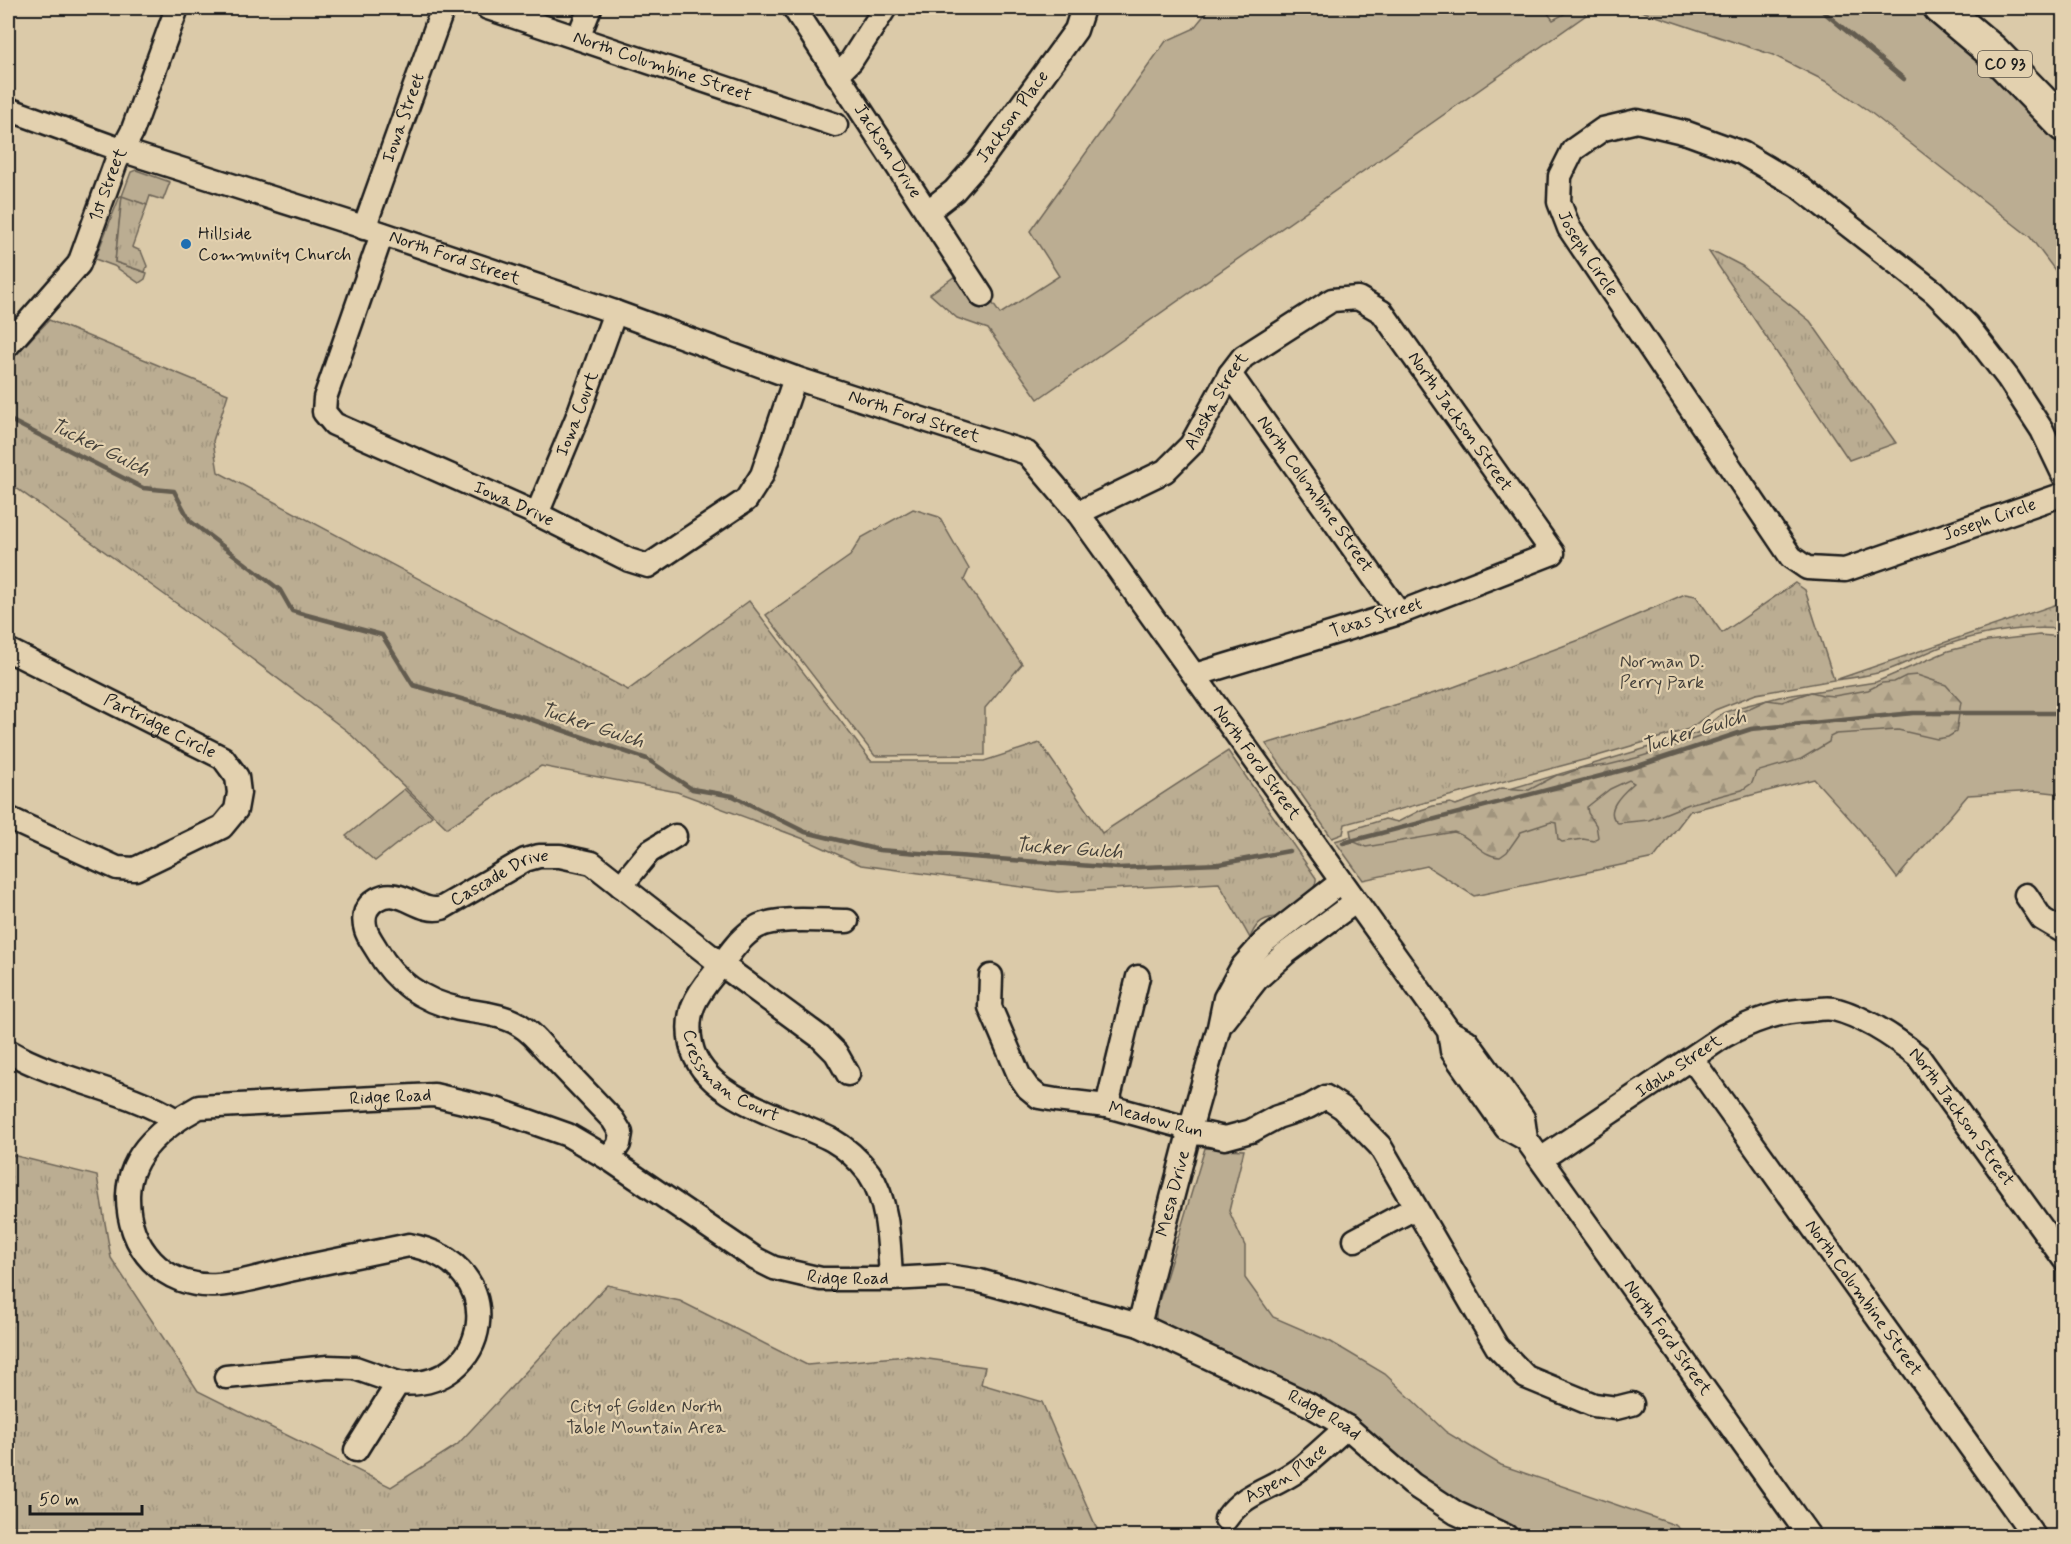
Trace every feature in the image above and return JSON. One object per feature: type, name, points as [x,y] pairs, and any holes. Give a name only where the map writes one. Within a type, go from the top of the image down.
[{"type":"highway","name":"CO 93","points":[[1941,8],[1992,51],[2064,125]]},
{"type":"street","name":"1st Street","points":[[8,345],[80,264],[116,162],[124,151],[177,8]]},
{"type":"street","name":"Iowa Street","points":[[373,231],[442,8]]},
{"type":"street","name":"North Columbine Street","points":[[488,8],[836,125]]},
{"type":"street","points":[[578,38],[590,8]]},
{"type":"street","name":"Jackson Drive","points":[[794,8],[982,296]]},
{"type":"street","points":[[837,75],[851,61],[885,8]]},
{"type":"street","name":"Jackson Place","points":[[927,212],[954,190],[982,159],[1076,30],[1083,8]]},
{"type":"street","name":"North Ford Street","points":[[8,109],[124,151],[615,312],[795,378],[1027,453],[1078,513],[1449,1031],[1452,1051],[1506,1128],[1526,1139],[1809,1536]]},
{"type":"street","name":"Joseph Circle","points":[[2064,476],[2042,430],[2008,378],[1967,325],[1934,292],[1798,186],[1742,153],[1687,133],[1637,121],[1603,129],[1573,150],[1560,176],[1558,202],[1569,228],[1791,557],[1807,568],[1845,570],[2064,494]]},
{"type":"street","name":"Iowa Drive","points":[[373,231],[325,398],[324,412],[334,424],[537,514],[626,565],[648,566],[746,500],[762,475],[795,378]]},
{"type":"street","name":"Alaska Street","points":[[1078,513],[1165,471],[1191,445],[1230,374],[1243,357],[1332,300],[1358,298]]},
{"type":"street","name":"North Jackson Street","points":[[1358,298],[1382,312],[1553,553]]},
{"type":"street","name":"Iowa Court","points":[[537,514],[577,418],[615,312]]},
{"type":"street","name":"North Columbine Street","points":[[1230,374],[1399,613]]},
{"type":"street","name":"Texas Street","points":[[1195,675],[1399,613],[1553,553]]},
{"type":"street","name":"Partridge Circle","points":[[8,645],[223,758],[237,777],[239,793],[236,810],[222,828],[135,869],[117,868],[8,818]]},
{"type":"street","points":[[621,886],[649,852],[675,836]]},
{"type":"street","name":"Cascade Drive","points":[[609,1159],[619,1144],[621,1133],[612,1120],[524,1028],[493,1015],[436,1003],[420,995],[391,971],[367,933],[364,922],[365,912],[378,898],[388,895],[402,897],[435,910],[525,860],[539,856],[560,856],[592,863],[820,1037],[836,1053],[848,1074]]},
{"type":"street","name":"Mesa Drive","points":[[1138,1326],[1189,1133],[1220,1027],[1225,998],[1242,968],[1264,942],[1341,882]]},
{"type":"street","points":[[2026,895],[2042,919],[2064,932]]},
{"type":"street","name":"Mesa Drive","points":[[1220,1027],[1264,972],[1355,902]]},
{"type":"street","name":"Cressman Court","points":[[847,921],[777,921],[758,926],[744,936],[698,994],[689,1015],[689,1036],[693,1056],[703,1071],[720,1087],[763,1112],[832,1140],[852,1154],[870,1175],[882,1200],[890,1252],[891,1279]]},
{"type":"street","name":"Meadow Run","points":[[991,976],[990,1007],[1019,1075],[1028,1088],[1039,1096],[1107,1106],[1180,1126],[1189,1133],[1225,1138],[1251,1131],[1277,1117],[1308,1107],[1326,1097],[1343,1108],[1380,1146],[1497,1347],[1526,1377],[1594,1405],[1616,1408],[1632,1404]]},
{"type":"street","points":[[1107,1106],[1138,977]]},
{"type":"street","name":"North Jackson Street","points":[[1832,1008],[1864,1021],[1898,1040],[1918,1056],[2064,1260]]},
{"type":"street","name":"Idaho Street","points":[[1540,1159],[1744,1025],[1771,1015],[1832,1008]]},
{"type":"street","points":[[8,1051],[26,1062],[122,1095],[168,1115]]},
{"type":"street","name":"North Columbine Street","points":[[1692,1059],[2034,1536]]},
{"type":"street","name":"Ridge Road","points":[[226,1377],[328,1367],[355,1368],[398,1383],[423,1383],[444,1375],[456,1365],[474,1340],[478,1317],[475,1291],[461,1269],[437,1252],[409,1245],[218,1285],[202,1285],[170,1275],[157,1267],[139,1245],[131,1228],[128,1191],[137,1161],[168,1115],[199,1107],[434,1095],[498,1110],[568,1135],[609,1159],[756,1259],[774,1268],[821,1279],[891,1279],[947,1275],[980,1281],[1138,1326],[1308,1404],[1347,1427],[1412,1484],[1456,1513],[1506,1536]]},
{"type":"street","points":[[1355,1240],[1415,1208]]},
{"type":"street","points":[[357,1450],[398,1383]]},
{"type":"street","name":"Aspen Place","points":[[1226,1519],[1235,1505],[1258,1490],[1298,1470],[1347,1427]]},
{"type":"green space","points":[[1205,8],[1544,8],[1553,20],[1575,8],[1581,8],[1586,15],[1038,399],[988,329],[957,318],[930,294],[958,274],[987,295],[1000,314],[1059,276],[1030,231],[1166,41],[1193,29],[1206,13]]},
{"type":"green space","points":[[1632,8],[1915,8],[1985,67],[2063,146],[2063,281],[2030,237],[1870,112],[1829,83],[1773,55]]},
{"type":"green space","points":[[136,170],[170,182],[163,200],[150,196],[147,205],[122,197],[115,262],[147,273],[145,279],[139,283],[114,266],[95,259],[131,172]]},
{"type":"green space","points":[[122,196],[147,205],[132,247],[141,251],[147,266],[145,272],[115,262]]},
{"type":"green space","points":[[1709,252],[1717,253],[1742,266],[1810,321],[1896,443],[1849,460]]},
{"type":"green space","points":[[49,320],[228,394],[213,441],[218,472],[628,690],[749,601],[871,761],[984,761],[1040,743],[1102,833],[1228,751],[1316,878],[1315,884],[1301,900],[1276,917],[1259,923],[1250,938],[1219,883],[1058,892],[861,865],[804,839],[677,792],[541,766],[447,828],[347,731],[219,634],[8,482],[8,391],[11,360]]},
{"type":"green space","points":[[913,509],[939,517],[969,569],[964,580],[1022,664],[985,708],[985,755],[875,756],[766,615],[850,556],[861,538]]},
{"type":"green space","name":"Norman D. Perry Park","points":[[1795,583],[1805,590],[1834,680],[1756,694],[1715,710],[1689,729],[1345,824],[1343,834],[1332,838],[1266,744],[1451,688],[1582,639],[1685,594],[1696,596],[1722,633]]},
{"type":"green space","points":[[2063,602],[2063,629],[2020,629],[1977,636],[1941,647],[1885,671],[1835,680]]},
{"type":"green space","points":[[2039,635],[2063,637],[2063,794],[2037,791],[1968,795],[1897,878],[1860,830],[1814,779],[1690,811],[1654,858],[1474,896],[1427,866],[1363,880],[1335,841],[1697,733],[1723,713],[1740,707],[1779,697],[1876,682],[1948,651],[1988,641]]},
{"type":"green space","points":[[1917,675],[1946,685],[1961,702],[1956,732],[1948,737],[1937,739],[1898,730],[1836,734],[1830,737],[1829,742],[1801,759],[1756,772],[1752,783],[1742,790],[1689,804],[1649,820],[1618,823],[1612,813],[1613,807],[1620,796],[1634,783],[1629,780],[1610,789],[1587,807],[1596,825],[1598,837],[1594,841],[1583,839],[1562,842],[1558,839],[1556,823],[1551,822],[1521,832],[1507,852],[1500,857],[1487,853],[1461,834],[1454,832],[1366,847],[1352,841],[1350,830],[1385,819],[1398,822],[1433,806],[1450,803],[1456,805],[1502,788],[1529,790],[1557,775],[1581,768],[1608,765],[1671,747],[1699,737],[1720,722],[1767,700],[1782,702],[1811,692],[1834,696],[1868,690],[1882,683]]},
{"type":"green space","points":[[404,789],[432,816],[375,861],[346,836]]},
{"type":"green space","points":[[1205,1148],[1244,1150],[1229,1211],[1245,1246],[1245,1278],[1273,1317],[1331,1342],[1385,1374],[1446,1432],[1501,1465],[1675,1525],[1688,1536],[1544,1536],[1497,1523],[1467,1510],[1163,1327],[1156,1319],[1156,1311]]},
{"type":"green space","name":"City of Golden North Table Mountain Area","points":[[8,1154],[97,1176],[111,1258],[198,1391],[391,1487],[457,1445],[607,1285],[680,1301],[807,1365],[907,1356],[985,1367],[981,1384],[1042,1402],[1100,1536],[8,1536]]},
{"type":"waterway","points":[[1819,8],[1904,79]]},
{"type":"waterway","name":"Tucker Gulch","points":[[8,419],[143,488],[174,491],[190,521],[280,590],[292,611],[382,635],[413,685],[524,717],[647,759],[692,789],[733,796],[805,832],[879,850],[1118,868],[1219,864],[1289,851]]},
{"type":"waterway","name":"Tucker Gulch","points":[[1343,843],[1635,767],[1751,729],[1913,713],[2064,713]]},
{"type":"place","name":"Hillside Community Church","points":[[186,244]]}]
